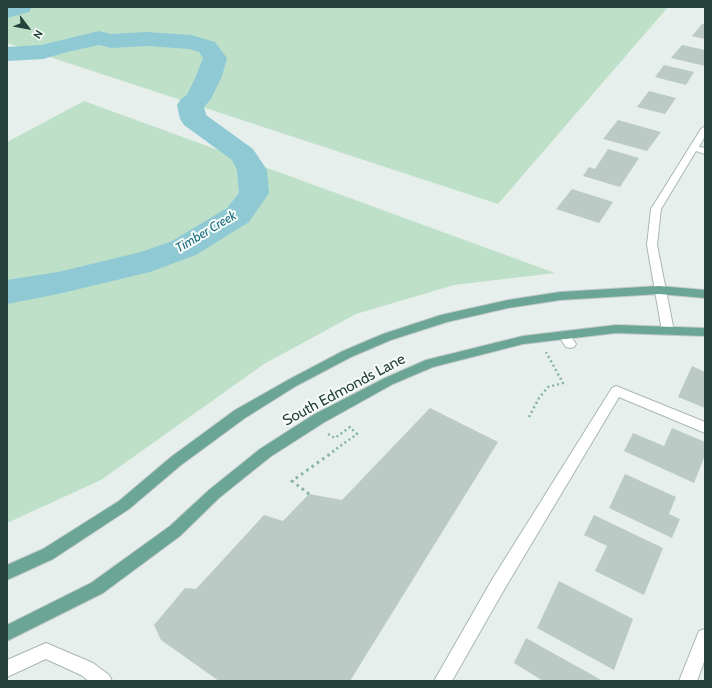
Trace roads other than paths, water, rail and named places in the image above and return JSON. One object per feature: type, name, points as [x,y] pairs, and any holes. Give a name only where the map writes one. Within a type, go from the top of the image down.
[{"type":"main road","name":"South Edmonds Lane","points":[[7,573],[48,554],[124,504],[176,461],[240,414],[292,382],[347,354],[387,337],[446,318],[516,303],[560,296],[659,290],[705,294]]},
{"type":"main road","name":"South Edmonds Lane","points":[[7,633],[97,588],[175,531],[214,494],[265,453],[318,419],[389,381],[430,363],[523,340],[567,339],[616,328],[705,332]]},
{"type":"street","points":[[668,331],[659,290],[652,245],[656,209],[705,128]]},
{"type":"street","points":[[693,148],[705,151]]},
{"type":"street","points":[[443,681],[499,583],[616,391],[705,428]]},
{"type":"street","points":[[688,681],[705,637]]},
{"type":"street","points":[[7,669],[46,652],[88,669],[103,681]]},
{"type":"waterway","name":"Timber Creek","points":[[7,11],[21,7]]},
{"type":"waterway","name":"Timber Creek","points":[[7,54],[43,52],[61,46],[99,38],[111,41],[147,39],[191,42],[207,47],[215,58],[209,76],[198,99],[190,105],[194,119],[243,155],[252,170],[254,193],[238,215],[184,248],[150,261],[58,283],[7,292]]}]
